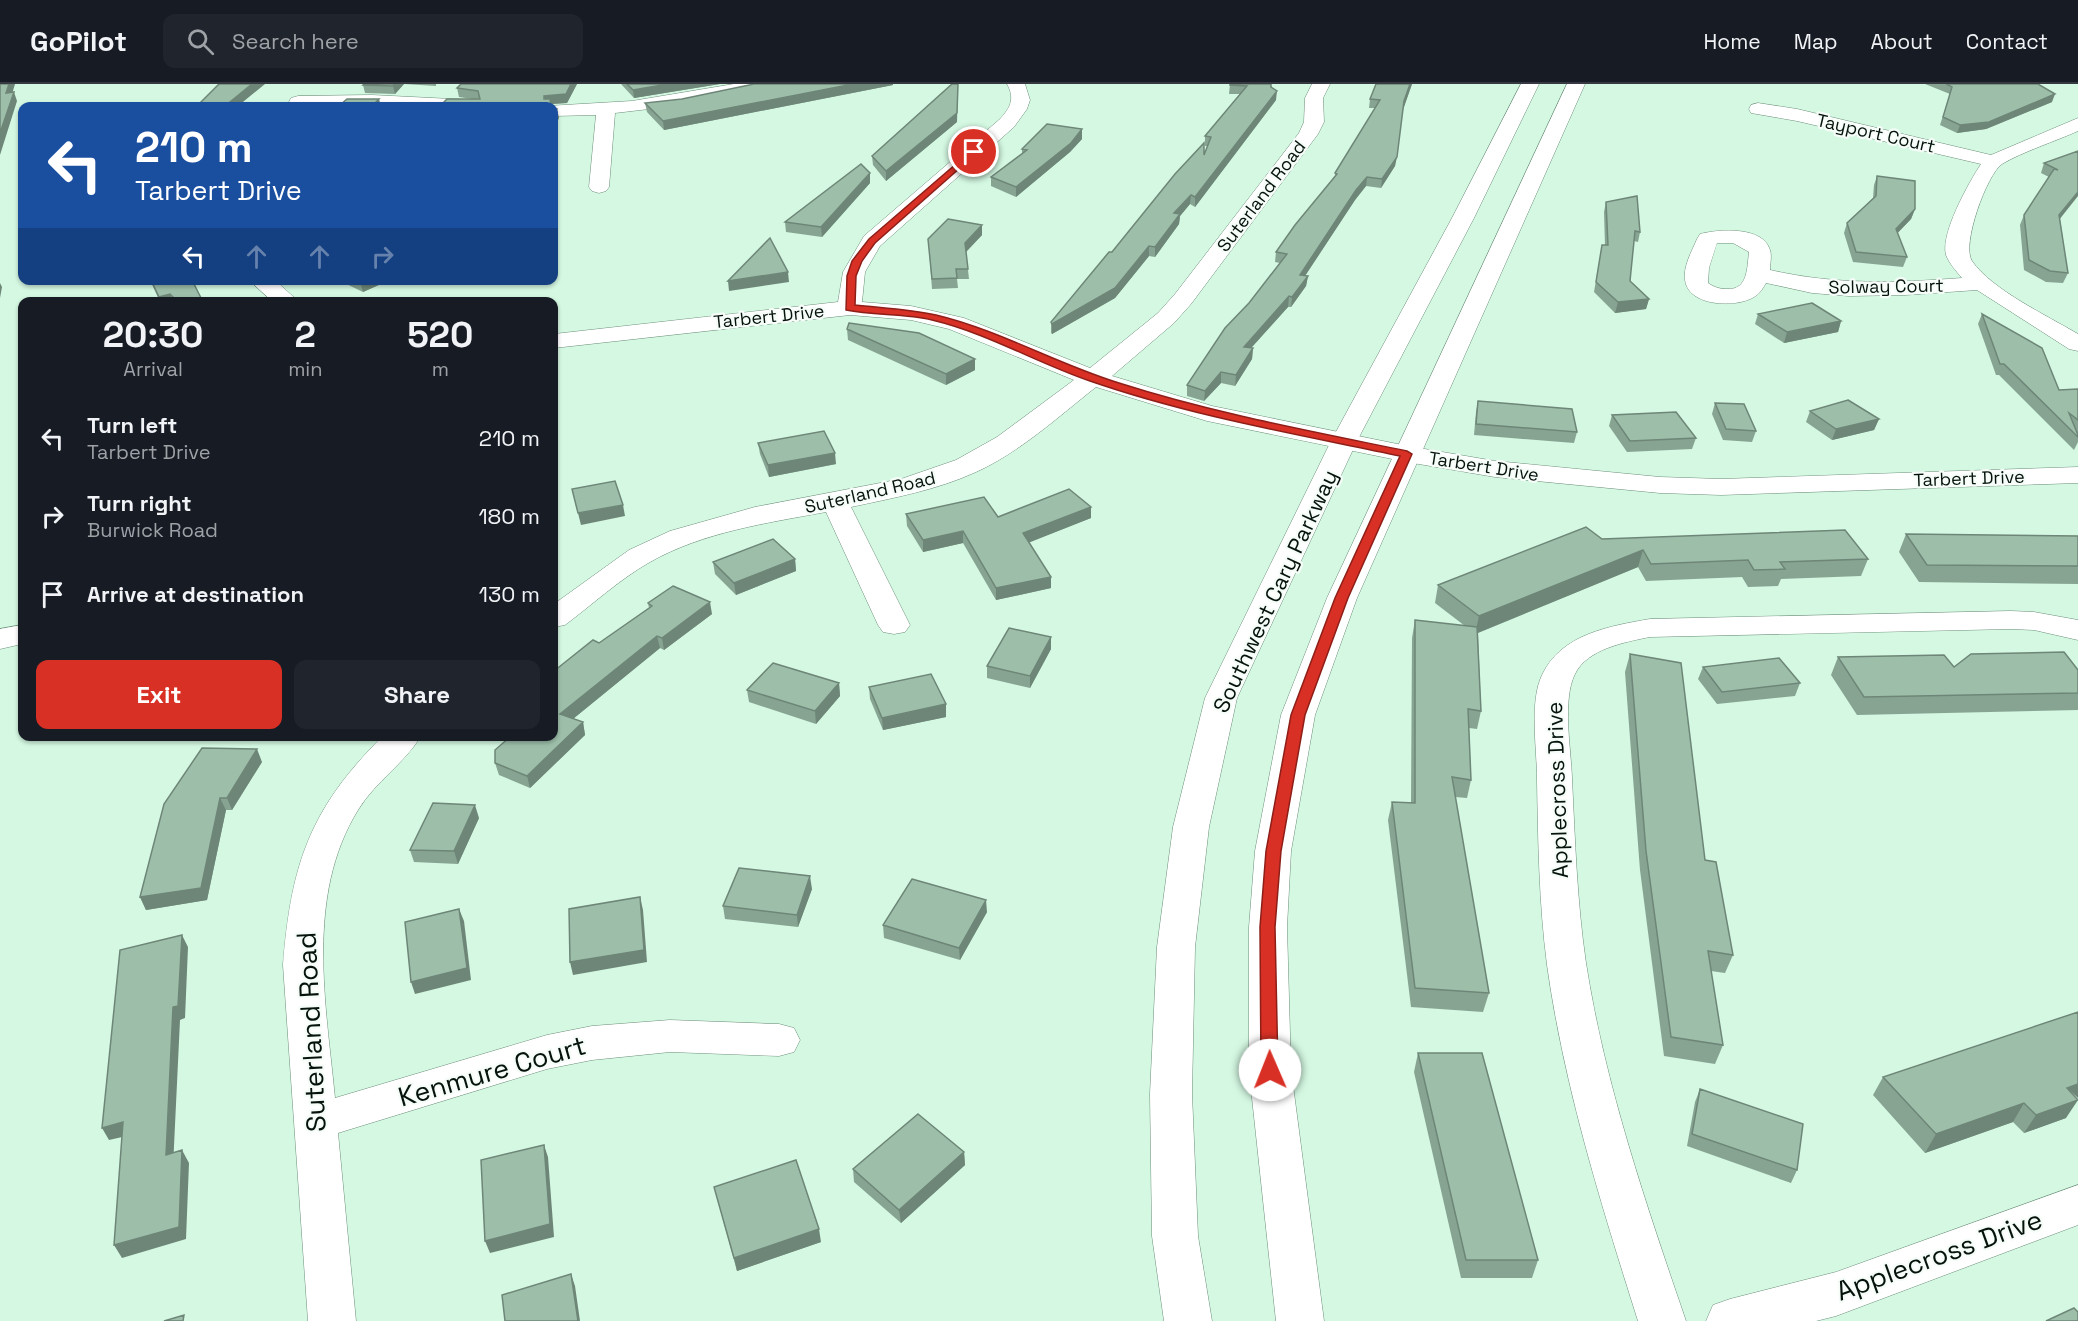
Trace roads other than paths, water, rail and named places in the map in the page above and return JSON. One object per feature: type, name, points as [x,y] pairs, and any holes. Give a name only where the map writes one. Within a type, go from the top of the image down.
[{"type":"street","points":[[297,102],[313,84]]},
{"type":"street","points":[[558,110],[606,109],[688,99],[760,84]]},
{"type":"street","points":[[850,308],[851,276],[857,261],[872,241],[1019,110],[1022,100],[1021,92],[1016,84]]},
{"type":"street","name":"Suterland Road","points":[[561,603],[639,556],[680,537],[755,516],[908,486],[966,466],[1006,443],[1144,338],[1183,299],[1308,134],[1314,122],[1314,98],[1321,84]]},
{"type":"street","name":"Southwest Cary Parkway","points":[[1188,1321],[1175,1236],[1171,1094],[1176,947],[1191,827],[1221,698],[1344,441],[1463,218],[1530,84]]},
{"type":"street","points":[[1300,1321],[1270,1070],[1268,927],[1274,851],[1298,715],[1341,598],[1576,84]]},
{"type":"street","points":[[599,187],[606,109]]},
{"type":"street","name":"Tayport Court","points":[[1758,109],[1797,115],[1993,160]]},
{"type":"street","points":[[2078,124],[1993,160],[1985,172],[1959,236],[1956,250],[1963,266],[1980,283],[2078,344]]},
{"type":"street","name":"Solway Court","points":[[1758,274],[1817,286],[1852,290],[1905,289],[1980,283]]},
{"type":"street","points":[[266,285],[282,297]]},
{"type":"street","name":"Tarbert Drive","points":[[558,341],[850,308],[911,313],[956,323],[1092,378],[1207,413],[1407,454],[1546,475],[1691,487],[2078,475]]},
{"type":"street","points":[[835,502],[894,625]]},
{"type":"street","name":"Applecross Drive","points":[[1662,1321],[1621,1196],[1600,1122],[1587,1070],[1567,964],[1561,904],[1552,705],[1555,683],[1560,671],[1583,649],[1624,633],[1650,628],[2011,620],[2034,621],[2078,630]]},
{"type":"street","points":[[0,639],[18,636]]},
{"type":"street","name":"Suterland Road","points":[[332,1321],[303,965],[305,917],[312,878],[325,840],[344,802],[373,767],[399,741]]},
{"type":"street","name":"Kenmure Court","points":[[316,1122],[547,1052],[591,1042],[670,1036],[779,1040]]},
{"type":"street","name":"Applecross Drive","points":[[1730,1321],[1836,1294],[2078,1205]]}]
